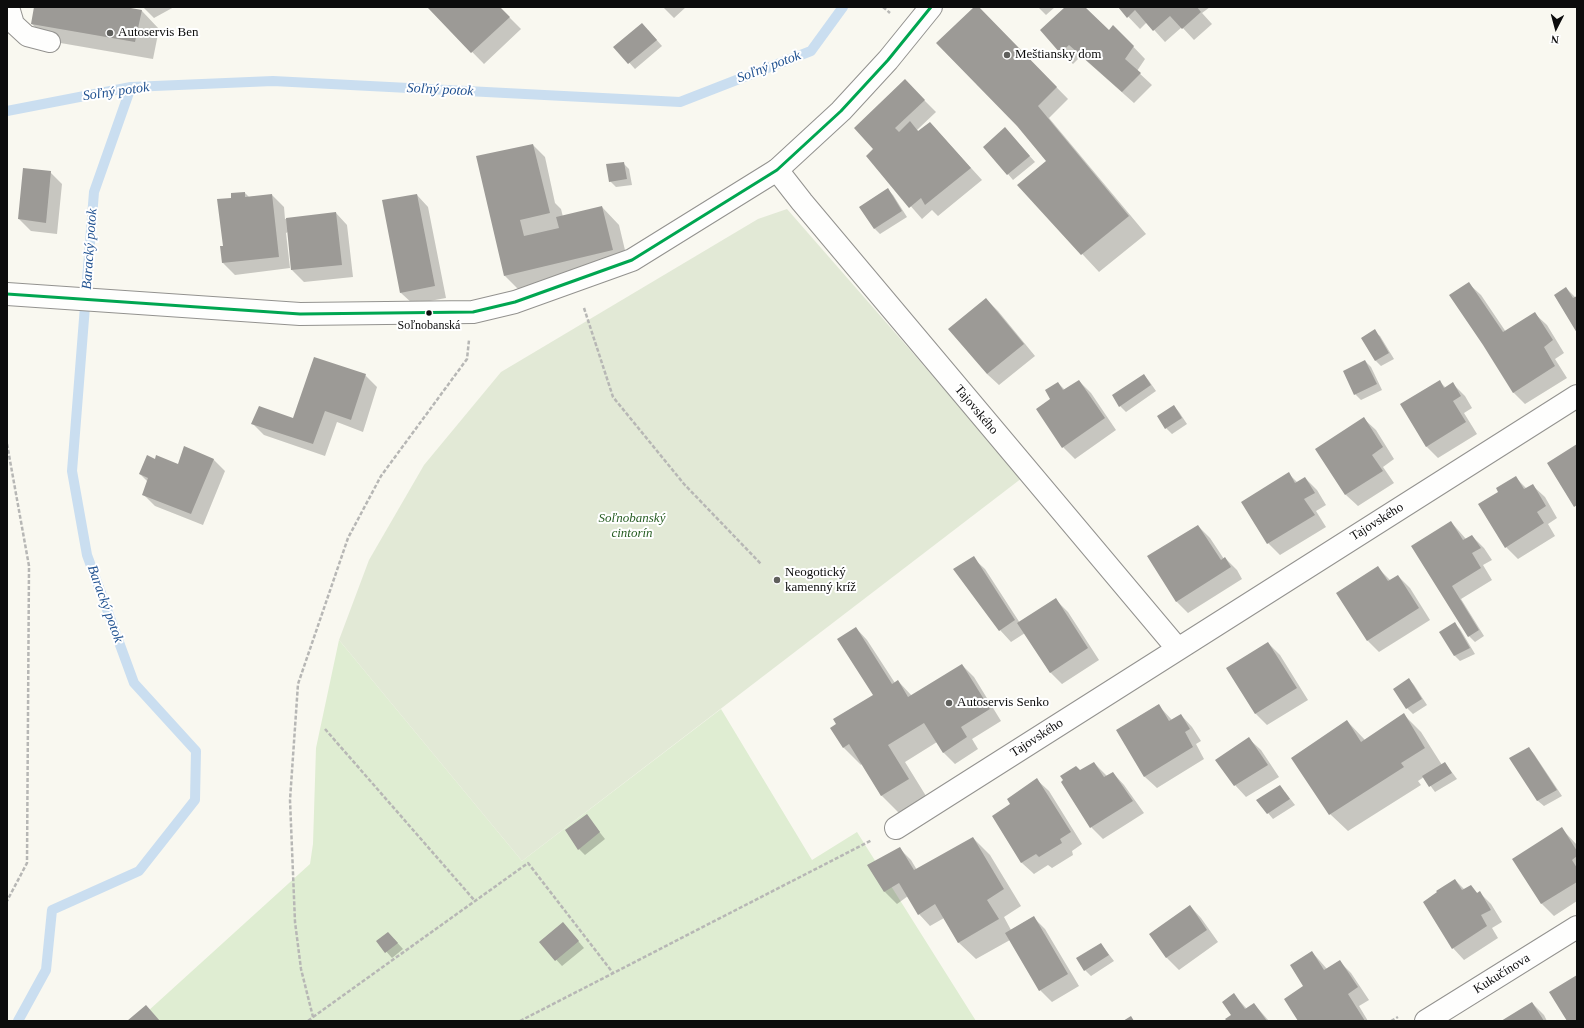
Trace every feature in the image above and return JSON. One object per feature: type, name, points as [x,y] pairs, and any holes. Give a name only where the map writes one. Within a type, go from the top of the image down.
[{"type":"street","points":[[7,294],[300,314],[473,312],[515,302],[632,260],[777,170],[841,111],[888,60],[932,7]]},
{"type":"street","name":"Tajovského","points":[[777,170],[807,208],[1177,648]]},
{"type":"street","name":"Tajovského","points":[[896,828],[1177,648],[1577,396]]},
{"type":"street","name":"Kukučínova","points":[[1426,1021],[1577,928]]},
{"type":"lane","points":[[10,7],[14,24],[27,36],[50,42]]},
{"type":"path","points":[[582,303],[613,396],[684,484],[761,564]]},
{"type":"path","points":[[313,1018],[301,969],[295,922],[290,800],[298,684],[348,538],[381,476],[466,359],[473,312]]},
{"type":"path","points":[[7,444],[29,566],[27,863],[7,901]]},
{"type":"path","points":[[325,729],[475,901]]},
{"type":"path","points":[[520,1021],[896,828]]},
{"type":"path","points":[[308,1021],[528,863],[614,973]]},
{"type":"green space","name":"Soľnobanský cintorín","points":[[787,209],[1022,478],[522,861],[339,640],[369,560],[424,465],[501,372],[758,219]]},
{"type":"green space","points":[[339,640],[522,861],[721,709],[812,860],[857,832],[976,1021],[137,1021],[310,864],[313,844],[316,748]]},
{"type":"building","name":"Autoservis Ben","points":[[34,7],[125,7],[142,10],[135,42],[31,24]]},
{"type":"building","points":[[500,7],[510,17],[471,53],[428,8]]},
{"type":"building","points":[[974,7],[979,7],[1057,87],[1038,106],[1129,216],[1081,255],[1017,185],[1046,161],[1017,126],[936,43]]},
{"type":"building","points":[[1065,7],[1085,7],[1109,30],[1113,25],[1134,46],[1125,59],[1141,73],[1122,92],[1069,45],[1060,53],[1040,30]]},
{"type":"building","points":[[1118,7],[1197,7],[1201,12],[1182,29],[1170,16],[1153,31],[1135,10],[1127,18]]},
{"type":"building","points":[[642,23],[657,40],[628,64],[613,47]]},
{"type":"building","points":[[905,79],[925,100],[895,128],[899,132],[910,121],[918,131],[930,122],[971,168],[925,205],[921,198],[909,208],[866,156],[873,149],[854,128]]},
{"type":"building","points":[[1005,127],[1030,156],[1007,175],[983,147]]},
{"type":"building","points":[[533,144],[550,213],[520,220],[524,236],[559,228],[556,217],[602,206],[613,250],[504,276],[476,156]]},
{"type":"building","points":[[624,162],[627,179],[609,182],[606,164]]},
{"type":"building","points":[[23,168],[51,171],[46,223],[18,219]]},
{"type":"building","points":[[888,188],[902,211],[874,229],[859,207]]},
{"type":"building","points":[[245,192],[245,197],[272,194],[279,257],[222,263],[220,246],[223,246],[217,199],[231,198],[231,193]]},
{"type":"building","points":[[417,194],[435,286],[400,293],[382,200]]},
{"type":"building","points":[[336,212],[342,265],[291,270],[286,218]]},
{"type":"building","points":[[1469,282],[1503,332],[1535,312],[1553,340],[1544,347],[1555,366],[1513,393],[1449,295]]},
{"type":"building","points":[[1566,287],[1573,298],[1577,296],[1577,333],[1554,295]]},
{"type":"building","points":[[986,298],[1024,344],[987,374],[948,329]]},
{"type":"building","points":[[1375,329],[1389,353],[1375,361],[1361,338]]},
{"type":"building","points":[[314,357],[366,374],[351,420],[325,411],[313,444],[251,424],[259,406],[293,418]]},
{"type":"building","points":[[1365,360],[1377,384],[1354,395],[1343,371]]},
{"type":"building","points":[[1144,374],[1151,385],[1119,407],[1112,395]]},
{"type":"building","points":[[1079,380],[1105,418],[1062,448],[1036,409],[1050,399],[1045,390],[1058,382],[1063,390]]},
{"type":"building","points":[[1440,380],[1444,388],[1453,382],[1461,396],[1453,401],[1466,422],[1426,447],[1400,404]]},
{"type":"building","points":[[1174,405],[1182,418],[1165,429],[1157,416]]},
{"type":"building","points":[[1364,417],[1383,447],[1372,455],[1383,471],[1345,495],[1315,449]]},
{"type":"building","points":[[1577,444],[1577,505],[1574,507],[1547,463]]},
{"type":"building","points":[[184,446],[214,459],[191,514],[142,495],[148,478],[139,474],[147,455],[155,459],[156,455],[178,464]]},
{"type":"building","points":[[1289,472],[1295,483],[1305,477],[1315,493],[1304,499],[1315,515],[1267,544],[1241,502]]},
{"type":"building","points":[[1516,476],[1524,489],[1533,484],[1546,506],[1537,512],[1544,523],[1505,548],[1478,504],[1498,492],[1496,488]]},
{"type":"building","points":[[1451,521],[1463,540],[1472,535],[1481,548],[1472,553],[1481,568],[1452,586],[1479,630],[1468,637],[1411,546]]},
{"type":"building","points":[[1198,525],[1221,560],[1225,557],[1231,567],[1176,602],[1147,556]]},
{"type":"building","points":[[974,556],[1015,620],[999,631],[953,569]]},
{"type":"building","points":[[1378,566],[1388,581],[1398,575],[1419,608],[1367,641],[1336,593]]},
{"type":"building","points":[[1056,598],[1088,648],[1050,673],[1017,623]]},
{"type":"building","points":[[1455,622],[1470,648],[1454,656],[1439,632]]},
{"type":"building","points":[[856,627],[892,684],[898,680],[908,697],[962,664],[990,709],[961,727],[967,737],[943,753],[924,723],[888,745],[909,779],[881,796],[849,744],[843,748],[830,728],[836,724],[833,719],[873,695],[837,639]]},
{"type":"building","points":[[1268,642],[1297,688],[1255,714],[1226,668]]},
{"type":"building","points":[[1409,678],[1422,699],[1406,709],[1393,689]]},
{"type":"building","points":[[1159,704],[1169,721],[1181,714],[1190,729],[1185,732],[1193,747],[1144,777],[1116,730]]},
{"type":"building","points":[[1404,713],[1425,748],[1401,763],[1404,767],[1329,815],[1291,758],[1347,720],[1361,742]]},
{"type":"building","points":[[1249,737],[1268,765],[1234,786],[1215,760]]},
{"type":"building","points":[[1529,747],[1557,790],[1537,801],[1509,758]]},
{"type":"building","points":[[1094,762],[1104,777],[1113,772],[1133,801],[1090,828],[1061,782],[1063,780],[1060,776],[1076,766],[1080,770]]},
{"type":"building","points":[[1445,762],[1452,773],[1429,787],[1422,776]]},
{"type":"building","points":[[1037,778],[1071,832],[1060,839],[1062,843],[1039,857],[1036,854],[1021,863],[992,816],[1010,804],[1007,799]]},
{"type":"building","points":[[1280,785],[1290,799],[1267,814],[1256,800]]},
{"type":"building","points":[[587,814],[600,832],[578,850],[565,830]]},
{"type":"building","points":[[1562,827],[1577,851],[1577,856],[1572,860],[1577,868],[1577,882],[1541,904],[1512,859]]},
{"type":"building","points":[[973,837],[1004,889],[987,900],[999,919],[958,943],[935,904],[918,915],[899,883],[884,892],[867,865],[900,847],[914,870]]},
{"type":"building","points":[[1455,879],[1462,890],[1471,885],[1477,893],[1480,891],[1491,910],[1481,915],[1487,926],[1452,949],[1423,902],[1437,892],[1436,891]]},
{"type":"building","points":[[1190,905],[1207,930],[1166,958],[1149,934]]},
{"type":"building","points":[[1034,916],[1068,974],[1039,991],[1005,933]]},
{"type":"building","points":[[563,922],[579,941],[555,961],[539,942]]},
{"type":"building","points":[[388,932],[398,943],[385,953],[376,941]]},
{"type":"building","points":[[1101,943],[1109,955],[1084,971],[1076,958]]},
{"type":"building","points":[[1312,951],[1324,970],[1340,960],[1358,987],[1348,994],[1365,1021],[1298,1021],[1284,999],[1303,986],[1290,965]]},
{"type":"building","points":[[1577,975],[1577,1021],[1567,1021],[1549,992]]},
{"type":"building","points":[[1234,993],[1245,1009],[1254,1003],[1267,1021],[1227,1021],[1225,1019],[1231,1015],[1222,1002]]},
{"type":"building","points":[[1532,1002],[1544,1021],[1501,1021]]},
{"type":"building","points":[[146,1005],[160,1021],[127,1021]]},
{"type":"building","points":[[1131,1016],[1134,1021],[1123,1021]]},
{"type":"waterway","name":"Soľný potok","points":[[7,111],[131,87],[273,81],[680,102],[811,51],[843,7]]},
{"type":"waterway","name":"Baracký potok","points":[[18,1021],[46,970],[52,910],[139,871],[195,800],[196,751],[134,683],[87,555],[72,471],[94,192],[131,87]]},
{"type":"transit line","points":[[7,294],[300,314],[473,312],[515,302],[632,260],[777,170],[841,111],[888,60],[931,7]]},
{"type":"place","name":"Autoservis Ben","points":[[110,33]]},
{"type":"place","name":"Meštiansky dom","points":[[1007,55]]},
{"type":"place","name":"Soľnobanská","points":[[429,313]]},
{"type":"place","name":"Neogotický kamenný kríž","points":[[777,580]]},
{"type":"place","name":"Autoservis Senko","points":[[949,703]]}]
